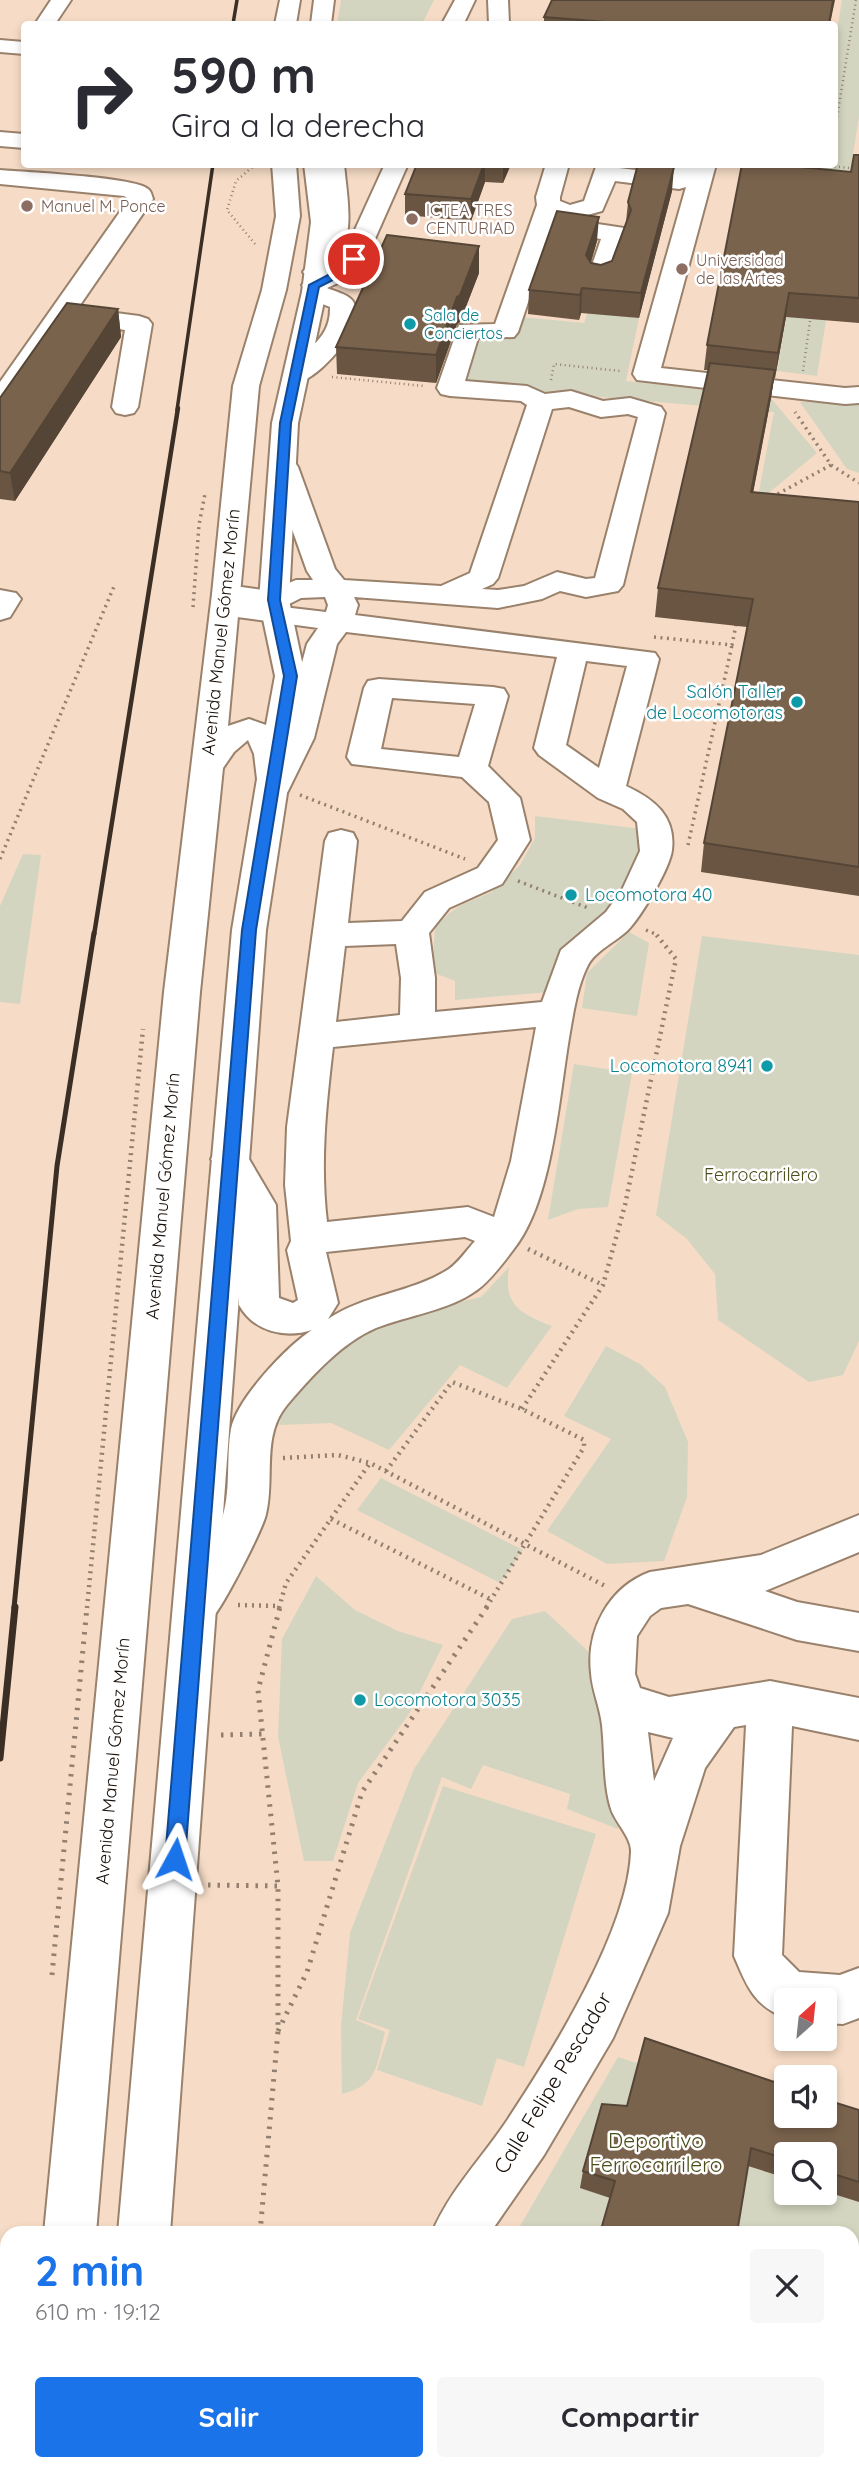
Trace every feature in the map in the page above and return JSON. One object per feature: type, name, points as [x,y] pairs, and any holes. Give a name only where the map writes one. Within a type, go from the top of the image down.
[{"type":"main road","points":[[47,21],[61,0]]},
{"type":"main road","points":[[286,21],[290,0]]},
{"type":"main road","points":[[321,21],[324,0]]},
{"type":"main road","points":[[454,21],[465,0]]},
{"type":"main road","points":[[498,0],[499,21]]},
{"type":"main road","points":[[0,46],[21,48]]},
{"type":"main road","points":[[0,139],[21,141]]},
{"type":"main road","name":"Avenida Manuel Gómez Morín","points":[[71,2226],[182,992],[246,386],[274,290],[288,216],[284,168]]},
{"type":"main road","points":[[145,2226],[249,930],[290,676],[277,608],[285,423],[298,374],[323,222],[316,168]]},
{"type":"main road","points":[[314,283],[336,244],[338,216],[332,168]]},
{"type":"main road","points":[[314,283],[338,274],[354,259],[395,168]]},
{"type":"main road","points":[[557,168],[548,197],[559,209],[564,227],[615,233],[599,280]]},
{"type":"main road","points":[[559,209],[594,206],[607,169],[679,182],[682,168]]},
{"type":"main road","points":[[703,168],[646,374],[859,396]]},
{"type":"main road","points":[[0,177],[126,188],[135,177]]},
{"type":"main road","points":[[0,401],[141,200],[135,177]]},
{"type":"main road","points":[[277,608],[296,589],[364,588],[498,599],[532,593],[557,581],[586,588],[608,585],[652,413],[631,406],[601,409],[571,399],[534,398],[450,388],[468,330],[505,332],[559,209]]},
{"type":"main road","points":[[61,313],[139,324],[125,407]]},
{"type":"main road","points":[[444,595],[483,578],[534,398]]},
{"type":"main road","points":[[272,791],[298,738],[322,644],[338,622],[343,605],[336,589],[321,571],[284,467]]},
{"type":"main road","points":[[0,599],[6,599],[0,611]]},
{"type":"main road","points":[[225,602],[277,608],[338,622],[644,659],[608,791]]},
{"type":"main road","points":[[196,1605],[232,1545],[244,1514],[252,1427],[270,1396],[314,1349],[360,1318],[434,1294],[464,1279],[502,1237],[517,1209],[530,1161],[556,1013],[573,958],[618,920],[638,893],[656,851],[653,819],[634,802],[608,791],[551,748],[573,652]]},
{"type":"main road","points":[[205,772],[225,742],[234,734],[249,729],[257,731],[264,736],[270,754],[272,791]]},
{"type":"main road","points":[[417,1027],[418,978],[412,932],[437,900],[490,876],[514,840],[504,799],[471,768]]},
{"type":"main road","points":[[230,1159],[257,1205],[259,1306],[282,1320],[300,1320],[312,1313],[318,1303],[306,1250],[310,1241],[304,1185],[306,1127],[341,841]]},
{"type":"main road","points":[[329,935],[412,932]]},
{"type":"main road","points":[[317,1036],[556,1013]]},
{"type":"main road","points":[[310,1241],[317,1238],[468,1222],[502,1237]]},
{"type":"main road","points":[[656,1846],[634,1808],[622,1703],[613,1674],[615,1632],[635,1603],[650,1591],[764,1573],[859,1533]]},
{"type":"main road","points":[[684,1584],[797,1621],[859,1632]]},
{"type":"main road","points":[[622,1703],[669,1718],[770,1701],[859,1719]]},
{"type":"main road","points":[[770,1701],[758,1956],[767,1976],[788,1994],[843,2000],[859,1992]]},
{"type":"main road","name":"Calle Felipe Pescador","points":[[463,2226],[526,2137],[595,2021],[644,1913],[656,1846],[685,1758],[721,1709]]},
{"type":"path","points":[[838,111],[856,0]]},
{"type":"path","points":[[838,165],[859,169]]},
{"type":"path","points":[[251,168],[236,181],[227,210],[246,230],[261,252]]},
{"type":"path","points":[[811,312],[801,391],[791,398],[792,407],[831,466],[859,483]]},
{"type":"path","points":[[534,398],[549,390],[554,363],[646,374]]},
{"type":"path","points":[[298,374],[450,388]]},
{"type":"path","points":[[764,502],[831,466]]},
{"type":"path","points":[[0,859],[115,584]]},
{"type":"path","points":[[656,851],[675,854],[686,850],[690,842],[737,618]]},
{"type":"path","points":[[649,636],[732,645]]},
{"type":"path","points":[[502,1237],[603,1285]]},
{"type":"path","points":[[522,1409],[561,1352]]},
{"type":"path","points":[[278,2031],[307,1972],[362,1792],[492,1600],[584,1447],[584,1440],[522,1409],[452,1382],[386,1471]]},
{"type":"path","points":[[250,1460],[338,1455],[370,1463],[527,1543],[635,1603]]},
{"type":"path","points":[[261,2226],[278,2031],[278,1886],[258,1690],[286,1583],[370,1463]]},
{"type":"path","points":[[331,1518],[492,1600]]},
{"type":"path","points":[[173,1883],[278,1886]]},
{"type":"green space","points":[[341,0],[434,0],[424,21],[338,21]]},
{"type":"green space","points":[[842,0],[859,0],[859,117],[817,376],[777,371],[812,168],[838,168],[838,25]]},
{"type":"green space","points":[[599,280],[602,314],[639,318],[626,381],[769,396],[817,453],[765,496],[758,496],[774,412],[462,385],[476,336],[513,339],[521,317],[584,323]]},
{"type":"green space","points":[[839,401],[859,404],[859,473],[847,469],[800,402]]},
{"type":"green space","points":[[535,816],[642,829],[644,857],[624,903],[550,992],[455,1000],[455,981],[432,972],[435,928],[448,914],[463,904],[492,892],[520,865],[535,838]]},
{"type":"green space","points":[[23,854],[41,855],[20,1004],[0,1002],[0,906]]},
{"type":"green space","points":[[629,932],[649,943],[637,1016],[582,1008],[587,973]]},
{"type":"green space","name":"Ferrocarrilero","points":[[702,936],[859,955],[859,1341],[843,1375],[809,1382],[718,1320],[715,1274],[687,1239],[656,1215]]},
{"type":"green space","points":[[574,1064],[632,1073],[608,1207],[578,1209],[548,1220]]},
{"type":"green space","points":[[509,1267],[509,1291],[516,1306],[531,1317],[552,1326],[507,1388],[460,1365],[389,1450],[331,1423],[279,1425],[287,1398],[348,1340],[385,1322],[481,1297]]},
{"type":"green space","points":[[606,1346],[640,1364],[665,1387],[688,1442],[687,1497],[664,1561],[607,1564],[547,1531],[611,1439],[564,1416]]},
{"type":"green space","points":[[381,1478],[523,1550],[500,1583],[357,1510]]},
{"type":"green space","points":[[316,1576],[355,1610],[398,1631],[443,1645],[409,1714],[358,1783],[333,1861],[304,1861],[278,1737],[282,1639]]},
{"type":"green space","points":[[545,1611],[590,1653],[626,1718],[626,1777],[618,1829],[567,1809],[570,1794],[483,1765],[471,1789],[442,1777],[356,2020],[385,2032],[377,2064],[363,2085],[342,2094],[341,2026],[350,1933],[414,1769],[512,1619]]},
{"type":"green space","points":[[443,1786],[596,1834],[524,2067],[497,2058],[482,2106],[377,2070],[390,2030],[358,2019]]},
{"type":"green space","name":"Deportivo Ferrocarrilero","points":[[618,2057],[774,2108],[774,2128],[832,2128],[859,2135],[859,2226],[520,2226]]},
{"type":"building","points":[[552,0],[833,0],[830,21],[594,21],[544,17]]},
{"type":"building","points":[[854,155],[859,155],[859,298],[789,293],[778,353],[707,345],[741,168],[810,168],[851,172]]},
{"type":"building","points":[[415,168],[483,168],[471,199],[405,194]]},
{"type":"building","points":[[637,168],[674,168],[641,293],[582,288],[580,295],[529,290],[557,211],[599,217],[586,255],[591,263],[601,265],[612,261],[631,210],[628,202]]},
{"type":"building","name":"Sala de Conciertos","points":[[387,235],[479,246],[436,355],[336,347]]},
{"type":"building","points":[[67,303],[118,309],[10,473],[0,471],[0,398]]},
{"type":"building","name":"Salón Taller de Locomotoras","points":[[710,363],[775,370],[751,492],[859,502],[859,867],[704,843],[753,599],[658,588]]},
{"type":"building","points":[[645,2038],[774,2082],[774,2128],[837,2128],[837,2103],[859,2110],[859,2182],[837,2175],[837,2142],[774,2142],[774,2155],[751,2148],[738,2226],[602,2226],[615,2181],[583,2171],[602,2104],[627,2106]]},
{"type":"railway","points":[[234,21],[237,0]]},
{"type":"railway","points":[[177,410],[212,168]]},
{"type":"railway","points":[[94,935],[178,408]]},
{"type":"railway","points":[[14,1608],[57,1166],[94,933]]},
{"type":"railway","points":[[0,1758],[15,1607]]},
{"type":"place","name":"Manuel M. Ponce","points":[[27,206]]},
{"type":"place","name":"ICTEA TRES CENTURIAD","points":[[412,219]]},
{"type":"place","name":"Universidad de las Artes","points":[[682,269]]},
{"type":"place","name":"Sala de Conciertos","points":[[410,324]]},
{"type":"place","name":"Salón Taller de Locomotoras","points":[[797,702]]},
{"type":"place","name":"Locomotora 40","points":[[571,895]]},
{"type":"place","name":"Locomotora 8941","points":[[767,1066]]},
{"type":"place","name":"Locomotora 3035","points":[[360,1700]]},
{"type":"route","points":[[175,1859],[249,930],[290,676],[274,600],[285,423],[298,374],[314,285],[338,274],[354,259]]}]
